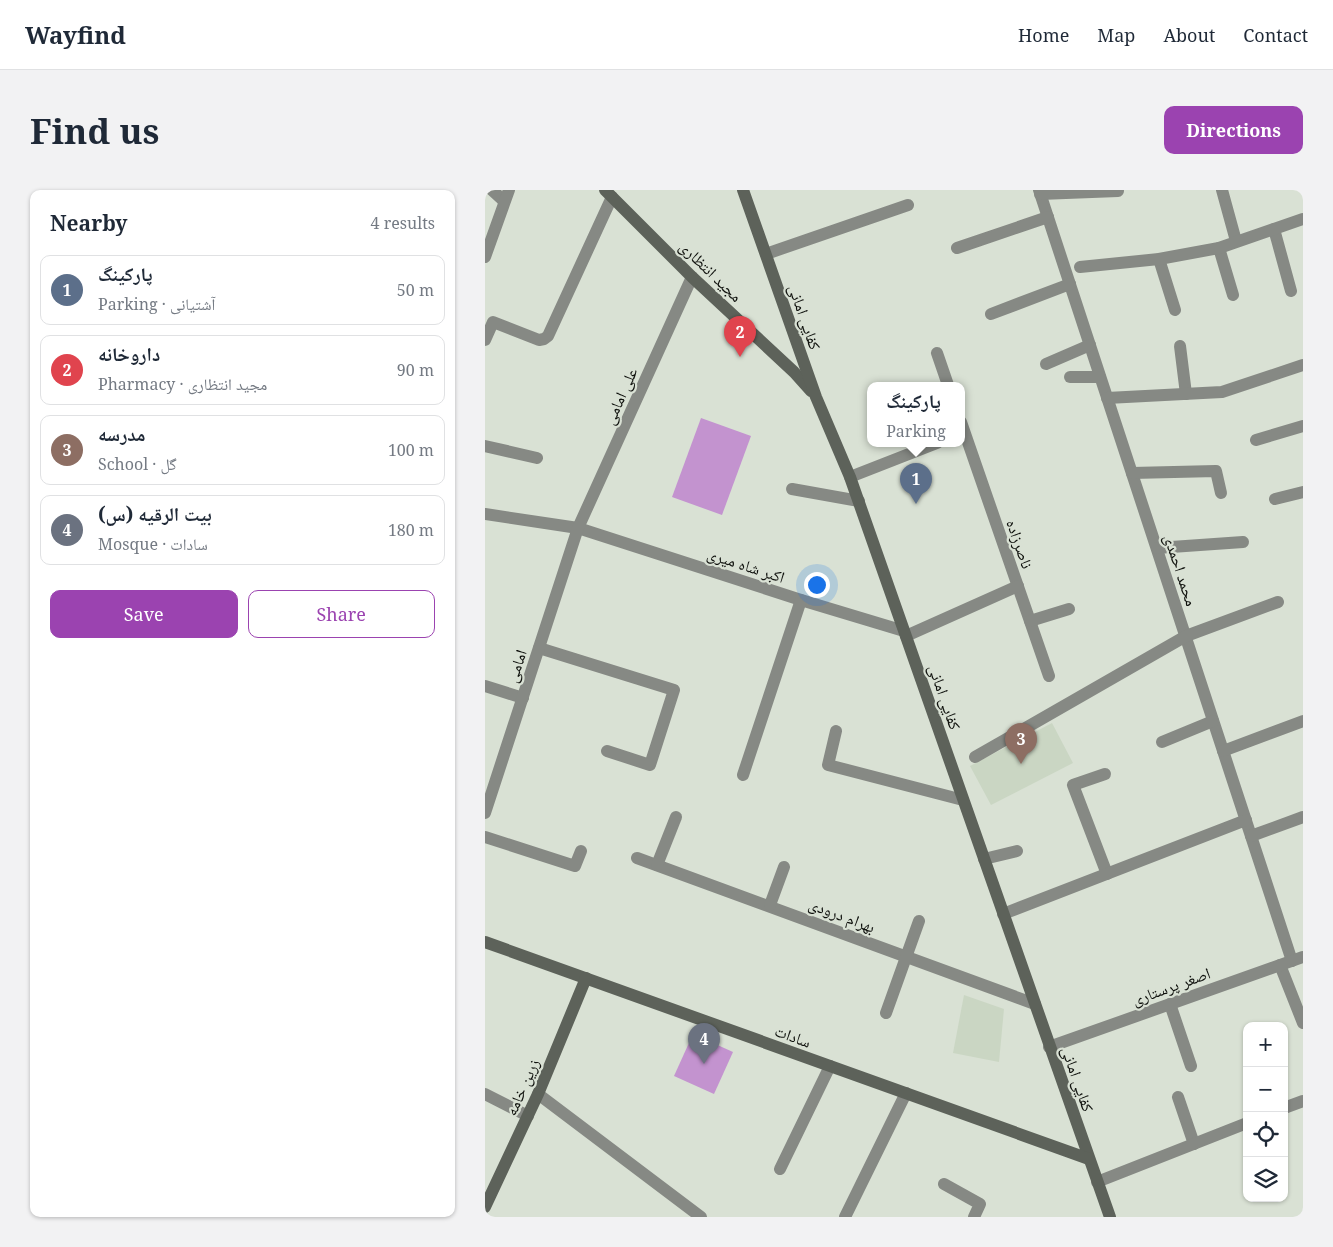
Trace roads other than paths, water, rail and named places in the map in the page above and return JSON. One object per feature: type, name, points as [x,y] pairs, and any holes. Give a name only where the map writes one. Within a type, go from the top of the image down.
[{"type":"street","points":[[485,257],[506,196],[492,190]]},
{"type":"street","name":"کفایی امانی","points":[[743,190],[815,397],[859,501],[1109,1217]]},
{"type":"street","points":[[1222,190],[1236,241]]},
{"type":"street","points":[[1040,192],[1118,191]]},
{"type":"street","name":"محمد احمدی","points":[[1040,192],[1251,836],[1298,959]]},
{"type":"street","points":[[485,340],[493,322],[539,340],[548,336],[608,194]]},
{"type":"street","name":"مجید انتظاری","points":[[608,194],[692,277],[794,372],[815,397]]},
{"type":"street","points":[[766,254],[908,205]]},
{"type":"street","points":[[957,248],[1048,217]]},
{"type":"street","points":[[1080,267],[1159,259],[1219,248],[1303,219]]},
{"type":"street","points":[[1274,229],[1291,291]]},
{"type":"street","points":[[1219,248],[1233,295]]},
{"type":"street","points":[[1159,259],[1175,310]]},
{"type":"street","name":"علی امامی","points":[[578,528],[692,277]]},
{"type":"street","points":[[991,314],[1070,284]]},
{"type":"street","points":[[1046,364],[1090,345]]},
{"type":"street","points":[[1179,346],[1186,394]]},
{"type":"street","points":[[937,353],[947,382]]},
{"type":"street","points":[[1107,398],[1222,392],[1303,365]]},
{"type":"street","points":[[1070,377],[1100,377]]},
{"type":"street","points":[[1256,440],[1303,426]]},
{"type":"street","name":"ناصرزاده","points":[[965,437],[1049,676]]},
{"type":"street","points":[[850,477],[927,447]]},
{"type":"street","points":[[486,451],[537,458]]},
{"type":"street","points":[[1132,473],[1216,471],[1221,494]]},
{"type":"street","points":[[793,489],[859,501]]},
{"type":"street","points":[[1275,499],[1303,492]]},
{"type":"street","name":"اکبر شاه میری","points":[[485,514],[578,528],[905,633]]},
{"type":"street","name":"امامی","points":[[485,814],[578,528]]},
{"type":"street","points":[[1157,548],[1243,542]]},
{"type":"street","points":[[905,633],[1018,586]]},
{"type":"street","points":[[743,775],[801,600]]},
{"type":"street","points":[[975,757],[1186,636],[1278,602]]},
{"type":"street","points":[[1030,621],[1069,609]]},
{"type":"street","points":[[539,648],[674,690],[650,765],[607,751]]},
{"type":"street","points":[[485,686],[523,698]]},
{"type":"street","points":[[1161,742],[1213,721]]},
{"type":"street","points":[[1223,751],[1303,721]]},
{"type":"street","points":[[836,731],[828,765],[963,800]]},
{"type":"street","points":[[1105,774],[1073,785],[1107,874]]},
{"type":"street","points":[[657,866],[677,818]]},
{"type":"street","points":[[1251,836],[1303,818]]},
{"type":"street","points":[[1003,914],[1246,820]]},
{"type":"street","points":[[485,837],[575,866],[581,850]]},
{"type":"street","points":[[984,859],[1017,851]]},
{"type":"street","name":"بهرام درودی","points":[[637,858],[770,905],[1035,1004]]},
{"type":"street","points":[[770,905],[784,867]]},
{"type":"street","points":[[886,1013],[919,921]]},
{"type":"street","name":"سادات","points":[[485,942],[1089,1159]]},
{"type":"street","name":"اصغر پرستاری","points":[[1049,1047],[1298,959]]},
{"type":"street","points":[[1280,965],[1303,1023]]},
{"type":"street","name":"زرین خامه","points":[[485,1207],[538,1094],[586,978]]},
{"type":"street","points":[[1169,1004],[1191,1066]]},
{"type":"street","points":[[779,1169],[830,1066]]},
{"type":"street","points":[[485,1094],[528,1116]]},
{"type":"street","points":[[538,1094],[701,1217]]},
{"type":"street","points":[[845,1217],[906,1094]]},
{"type":"street","points":[[1178,1097],[1194,1144]]},
{"type":"street","points":[[1288,1107],[1303,1101]]},
{"type":"street","points":[[1097,1182],[1243,1125]]},
{"type":"street","points":[[944,1184],[980,1204],[974,1217]]},
{"type":"place","name":"داروخانه","points":[[740,357]]},
{"type":"place","name":"پارکینگ","points":[[916,504]]},
{"type":"place","name":"مدرسه","points":[[1021,764]]},
{"type":"place","name":"بیت الرقیه (س)","points":[[704,1064]]}]
